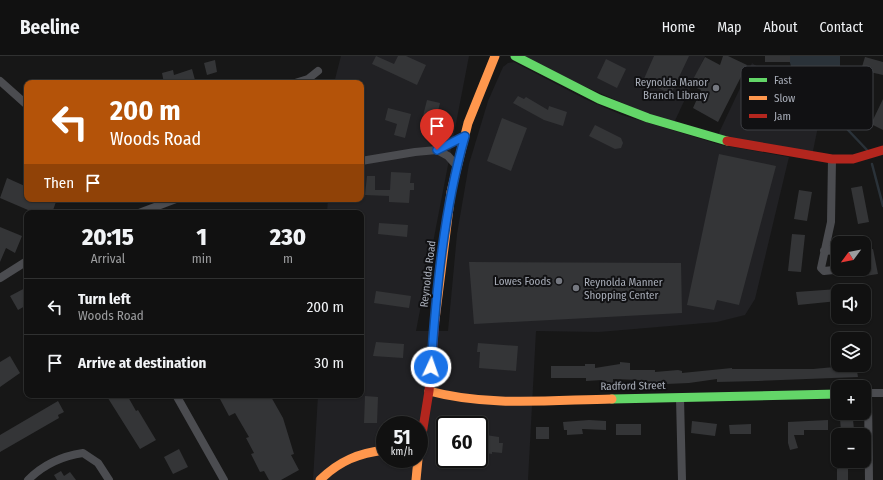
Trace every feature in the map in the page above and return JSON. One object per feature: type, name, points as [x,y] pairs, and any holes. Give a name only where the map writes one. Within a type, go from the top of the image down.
[{"type":"street","name":"Reynolda Road","points":[[425,416],[430,391],[433,337],[446,228],[457,166],[465,136],[495,56]]},
{"type":"street","points":[[515,56],[599,99],[648,118],[716,139],[832,159],[853,159],[883,150]]},
{"type":"street","points":[[305,80],[318,71]]},
{"type":"street","points":[[0,81],[24,102]]},
{"type":"street","points":[[364,160],[437,150],[465,136]]},
{"type":"street","points":[[437,150],[448,156],[457,166]]},
{"type":"street","points":[[831,270],[822,270],[824,251],[831,222],[832,159]]},
{"type":"street","points":[[147,210],[168,202]]},
{"type":"street","points":[[824,251],[831,250]]},
{"type":"street","points":[[0,278],[24,263]]},
{"type":"street","name":"Radford Street","points":[[430,391],[451,397],[517,401],[831,394]]},
{"type":"street","points":[[871,393],[883,392]]},
{"type":"street","points":[[178,398],[224,480]]},
{"type":"street","points":[[680,398],[682,480]]},
{"type":"street","points":[[867,420],[869,480]]},
{"type":"street","points":[[320,480],[344,460],[366,452],[376,451]]},
{"type":"street","points":[[28,480],[37,470],[67,455],[83,453],[98,463],[109,480]]},
{"type":"street","points":[[416,480],[417,468]]},
{"type":"shaded area","points":[[341,56],[469,56],[416,331],[448,331],[457,234],[469,164],[488,101],[503,67],[508,63],[514,62],[585,99],[622,115],[721,145],[789,157],[755,299],[745,315],[717,322],[599,332],[536,331],[528,480],[313,480],[318,398],[364,398],[364,210],[327,210],[328,202],[364,202],[364,80],[335,80]]},
{"type":"shaded area","points":[[515,56],[705,56],[673,125]]},
{"type":"shaded area","points":[[788,56],[840,56],[840,66],[791,66]]},
{"type":"shaded area","points":[[741,86],[741,130],[817,130],[812,156],[716,139]]},
{"type":"building","points":[[376,56],[394,64],[398,56],[406,56],[426,65],[417,85],[372,64]]},
{"type":"building","points":[[654,56],[689,56],[671,94],[643,81]]},
{"type":"building","name":"Reynolda Manor Branch Library","points":[[723,56],[728,56],[747,65],[741,66],[741,77],[718,122],[693,108],[701,90],[690,85],[705,57],[720,65]]},
{"type":"building","points":[[765,56],[790,56],[790,62],[765,62]]},
{"type":"building","points":[[865,57],[883,62],[883,75],[873,73],[873,66],[862,66]]},
{"type":"building","points":[[606,59],[626,69],[617,88],[597,78]]},
{"type":"building","points":[[215,60],[217,72],[207,75],[204,63]]},
{"type":"building","points":[[192,69],[195,80],[163,80],[162,73],[173,70],[174,75]]},
{"type":"building","points":[[518,96],[524,99],[526,97],[548,110],[549,106],[567,112],[563,126],[544,120],[513,103]]},
{"type":"building","points":[[883,99],[883,130],[873,125],[873,120]]},
{"type":"building","points":[[427,100],[440,103],[435,123],[422,120]]},
{"type":"building","points":[[388,108],[411,114],[405,138],[394,135],[397,124],[385,120]]},
{"type":"building","points":[[502,118],[527,128],[511,171],[487,161]]},
{"type":"building","points":[[595,125],[621,138],[623,143],[621,148],[615,149],[589,136]]},
{"type":"building","points":[[719,154],[776,166],[739,305],[717,300],[714,310],[687,305]]},
{"type":"building","points":[[391,172],[411,173],[410,183],[414,183],[414,190],[410,190],[409,203],[389,202],[389,196],[365,195],[367,176],[375,176],[375,190],[390,190]]},
{"type":"building","points":[[7,178],[24,186],[24,202],[56,202],[53,210],[28,210],[0,198]]},
{"type":"building","points":[[862,186],[869,222],[858,224],[851,188]]},
{"type":"building","points":[[799,190],[812,192],[807,221],[794,219]]},
{"type":"building","points":[[379,223],[408,225],[407,237],[378,234]]},
{"type":"building","points":[[0,227],[22,236],[15,253],[6,248],[0,262]]},
{"type":"building","points":[[792,234],[805,235],[801,272],[788,271]]},
{"type":"building","points":[[871,249],[873,249],[878,274],[871,275]]},
{"type":"building","name":"Reynolda Manner Shopping Center","points":[[469,262],[681,263],[682,313],[474,324]]},
{"type":"building","points":[[24,289],[24,307],[18,310],[10,296]]},
{"type":"building","points":[[831,290],[831,302],[798,305],[796,292]]},
{"type":"building","points":[[376,291],[411,296],[409,308],[374,303]]},
{"type":"building","points":[[376,342],[404,344],[403,358],[373,356]]},
{"type":"building","points":[[478,343],[518,346],[516,371],[479,368],[480,352],[477,352]]},
{"type":"building","points":[[10,356],[20,373],[0,387],[0,362]]},
{"type":"building","points":[[620,362],[630,363],[630,370],[655,370],[655,372],[678,370],[682,371],[682,373],[732,368],[813,369],[831,367],[831,372],[857,372],[858,377],[717,382],[717,379],[689,383],[666,384],[666,382],[639,383],[639,380],[613,379],[613,383],[603,385],[602,380],[586,381],[586,378],[551,378],[551,366],[585,366],[585,364],[595,364],[595,368],[620,364]]},
{"type":"building","points":[[365,396],[378,397],[376,423],[364,423]]},
{"type":"building","points":[[108,398],[129,398],[136,411],[138,410],[156,440],[140,449]]},
{"type":"building","points":[[272,398],[283,418],[294,454],[291,455],[299,470],[281,480],[269,480],[264,471],[260,472],[251,454],[254,453],[246,438],[249,437],[235,413],[229,416],[220,399]]},
{"type":"building","points":[[58,401],[64,412],[58,415],[59,418],[0,452],[0,435]]},
{"type":"building","points":[[589,420],[606,421],[606,430],[582,429],[583,434],[567,435],[567,430],[564,430],[563,422]]},
{"type":"building","points":[[828,420],[828,430],[804,430],[804,435],[794,435],[798,448],[790,450],[788,443],[788,422]]},
{"type":"building","points":[[840,420],[853,420],[854,428],[841,428]]},
{"type":"building","points":[[692,421],[717,424],[715,436],[691,433]]},
{"type":"building","points":[[616,424],[641,424],[641,435],[616,435]]},
{"type":"building","points":[[751,424],[751,434],[730,434],[729,425]]},
{"type":"building","points":[[536,427],[549,427],[549,439],[536,439]]},
{"type":"building","points":[[488,435],[499,437],[499,443],[503,443],[502,453],[492,452],[492,454],[488,453]]},
{"type":"building","points":[[179,449],[188,467],[173,474],[164,457]]},
{"type":"building","points":[[848,468],[848,480],[837,480],[837,469]]},
{"type":"building","points":[[61,471],[64,476],[70,472],[76,480],[57,480],[54,475]]},
{"type":"waterway","points":[[848,130],[867,150]]},
{"type":"waterway","points":[[872,164],[883,206]]},
{"type":"traffic: fast","points":[[515,56],[599,99],[648,118],[727,141]]},
{"type":"traffic: fast","points":[[612,399],[831,394]]},
{"type":"traffic: slow","points":[[435,320],[451,192],[468,123],[495,56]]},
{"type":"traffic: slow","points":[[429,391],[451,396],[497,401],[612,399]]},
{"type":"traffic: slow","points":[[320,480],[327,473],[342,463],[358,456],[376,451]]},
{"type":"traffic: slow","points":[[416,480],[417,468]]},
{"type":"traffic: jam","points":[[727,141],[832,159],[853,159],[883,150]]},
{"type":"traffic: jam","points":[[425,416],[429,391],[435,320]]},
{"type":"place","name":"Reynolda Manor Branch Library","points":[[716,88]]},
{"type":"place","name":"Lowes Foods","points":[[559,281]]},
{"type":"place","name":"Reynolda Manner Shopping Center","points":[[576,288]]},
{"type":"route","points":[[431,367],[433,337],[451,192],[459,155],[465,136],[437,150]]}]
